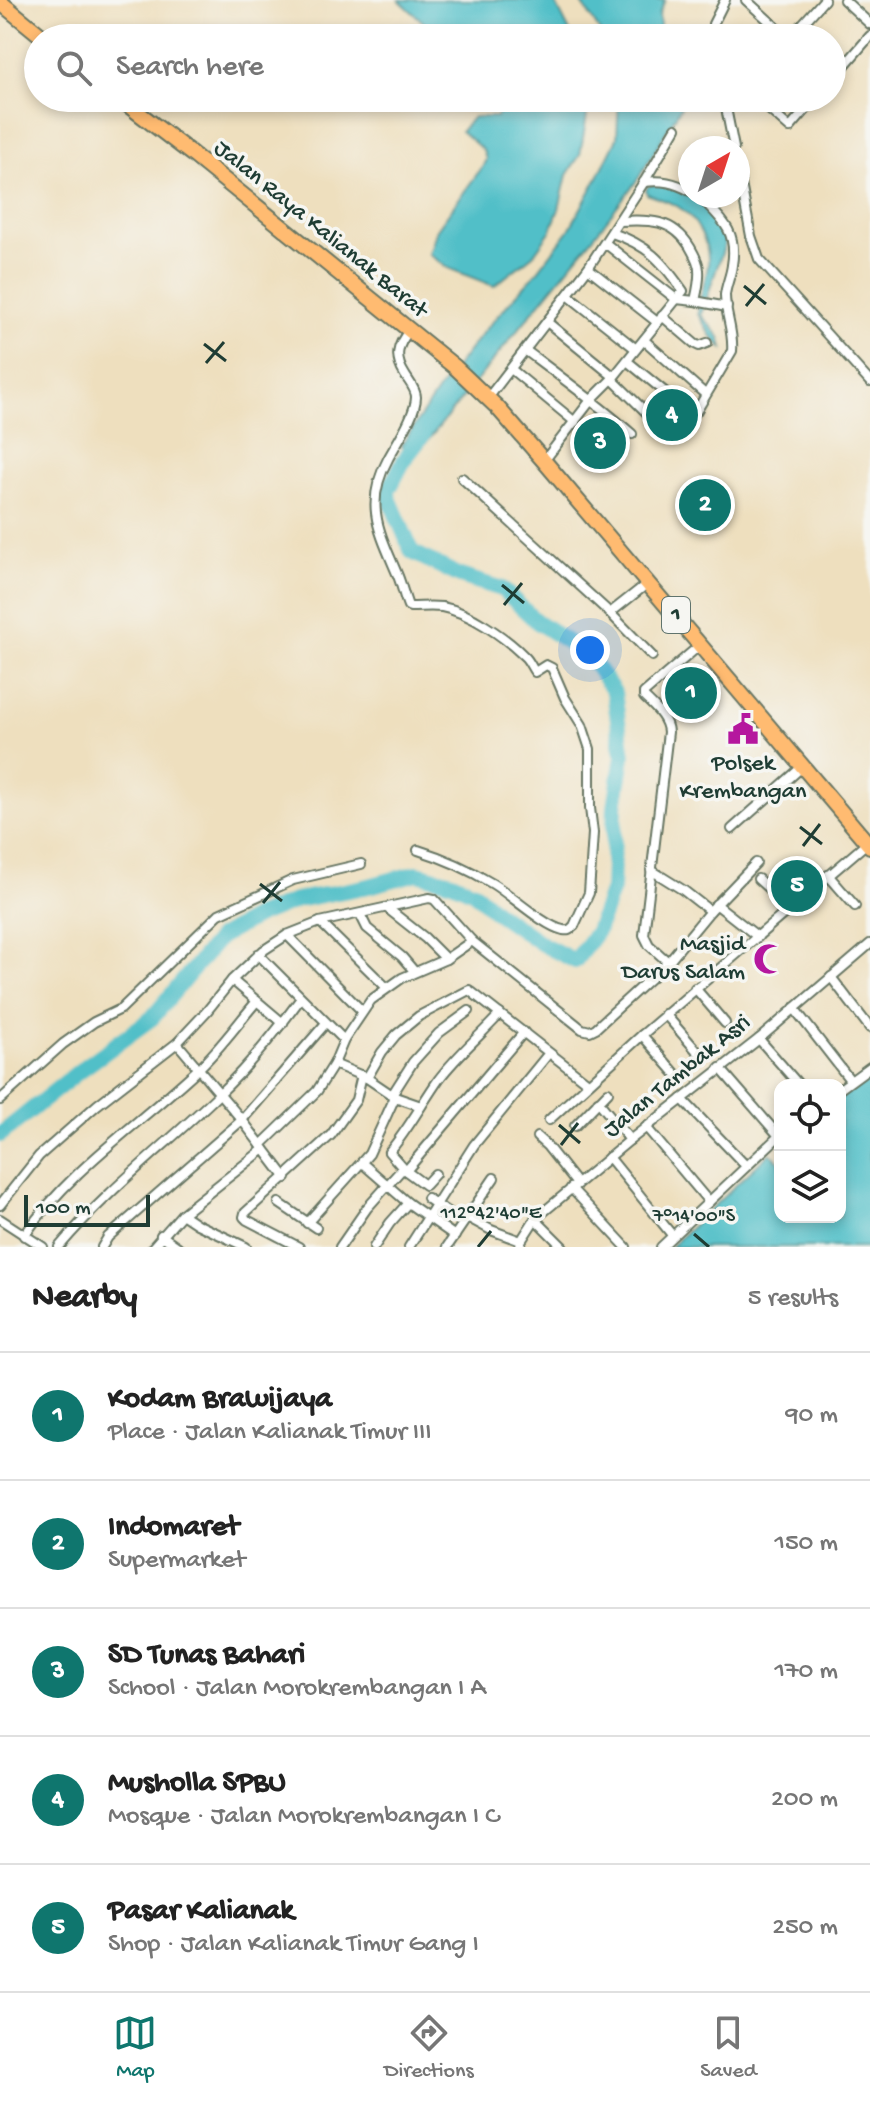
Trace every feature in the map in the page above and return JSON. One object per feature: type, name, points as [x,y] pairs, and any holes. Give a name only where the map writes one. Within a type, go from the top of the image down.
[{"type":"highway","points":[[0,2],[27,24]]},
{"type":"highway","name":"Jalan Raya Kalianak Barat","points":[[137,112],[485,394]]},
{"type":"highway","name":"1","points":[[485,394],[869,844]]},
{"type":"street","points":[[713,24],[725,0]]},
{"type":"street","points":[[746,0],[773,24]]},
{"type":"street","points":[[802,24],[824,0]]},
{"type":"street","points":[[844,0],[870,24]]},
{"type":"street","points":[[846,63],[870,36]]},
{"type":"street","points":[[727,112],[732,136]]},
{"type":"street","points":[[772,112],[790,128],[804,112]]},
{"type":"street","points":[[485,394],[511,369],[588,268],[676,128]]},
{"type":"street","points":[[644,182],[662,180],[678,185]]},
{"type":"street","points":[[627,361],[687,412],[694,414],[732,351],[725,295],[733,263],[732,235],[710,208]]},
{"type":"street","points":[[746,208],[759,259],[870,382]]},
{"type":"street","points":[[619,221],[641,219],[660,222],[680,233],[697,261],[697,302]]},
{"type":"street","points":[[544,461],[683,291],[670,270],[642,246],[612,233]]},
{"type":"street","points":[[605,243],[676,299],[727,307]]},
{"type":"street","points":[[588,268],[695,344],[707,343]]},
{"type":"street","points":[[568,295],[636,349]]},
{"type":"street","points":[[547,322],[612,378],[650,416]]},
{"type":"street","points":[[409,331],[398,346],[398,357],[416,397],[411,416],[382,472],[374,499],[384,544],[410,607],[427,606],[458,612],[479,622],[515,648],[526,657],[535,672],[546,665],[552,668],[565,698],[582,725],[590,749],[593,833],[589,893],[574,926],[565,930],[543,919],[481,877],[418,850]]},
{"type":"street","points":[[644,340],[705,394]]},
{"type":"street","points":[[525,350],[601,406],[632,434]]},
{"type":"street","points":[[511,369],[575,422]]},
{"type":"street","points":[[462,478],[610,613],[652,656]]},
{"type":"street","points":[[610,613],[648,583]]},
{"type":"street","points":[[668,962],[649,945],[644,935],[668,724],[644,697],[644,693],[700,645]]},
{"type":"street","points":[[732,829],[803,766]]},
{"type":"street","points":[[549,1120],[695,988],[869,844]]},
{"type":"street","points":[[0,1205],[39,1156],[97,1105],[177,1043],[258,954],[287,935],[320,922],[434,899],[472,941],[586,1030],[596,1028],[668,962],[756,863]]},
{"type":"street","points":[[0,1100],[63,1044],[94,1022],[121,1009],[219,914],[293,880],[361,864]]},
{"type":"street","points":[[651,870],[758,937]]},
{"type":"street","points":[[828,875],[855,906]]},
{"type":"street","points":[[758,879],[790,908]]},
{"type":"street","points":[[387,908],[446,959]]},
{"type":"street","points":[[360,914],[367,928],[414,971]]},
{"type":"street","points":[[320,922],[387,988]]},
{"type":"street","points":[[287,935],[362,1011]]},
{"type":"street","points":[[153,1247],[182,1214],[262,1147],[317,1091],[344,1040],[371,1000],[414,971],[446,959],[472,941]]},
{"type":"street","name":"Jalan Tambak Asri","points":[[520,1244],[535,1219],[759,1039],[870,944]]},
{"type":"street","points":[[258,954],[344,1040]]},
{"type":"street","points":[[831,977],[870,1028]]},
{"type":"street","points":[[232,980],[283,1023]]},
{"type":"street","points":[[695,988],[725,1023]]},
{"type":"street","points":[[299,1247],[244,1217],[245,1213],[331,1135],[356,1100],[364,1077],[382,1052],[396,1035],[419,1016],[469,990],[588,1083]]},
{"type":"street","points":[[59,1247],[124,1178],[220,1094],[301,998]]},
{"type":"street","points":[[24,1236],[67,1182],[198,1069],[257,1001]]},
{"type":"street","points":[[794,1008],[850,1080]]},
{"type":"street","points":[[307,1223],[369,1154],[383,1128],[393,1096],[413,1062],[439,1033],[469,1011]]},
{"type":"street","points":[[435,1174],[425,1185],[404,1170],[389,1152],[401,1140],[451,1064],[500,1014]]},
{"type":"street","points":[[665,1014],[697,1051]]},
{"type":"street","points":[[102,1247],[108,1237],[242,1120],[326,1023]]},
{"type":"street","points":[[340,1247],[367,1208],[524,1032]]},
{"type":"street","points":[[642,1035],[675,1073]]},
{"type":"street","points":[[759,1039],[794,1079]]},
{"type":"street","points":[[177,1043],[286,1178]]},
{"type":"street","points":[[409,1247],[474,1145],[549,1053]]},
{"type":"street","points":[[334,1064],[364,1077],[393,1096],[421,1106]]},
{"type":"street","points":[[846,1084],[870,1067]]},
{"type":"street","points":[[720,1068],[774,1128]]},
{"type":"street","points":[[575,1126],[608,1092]]},
{"type":"street","points":[[682,1099],[746,1166]]},
{"type":"street","points":[[598,1101],[630,1140]]},
{"type":"street","points":[[646,1127],[709,1202]]},
{"type":"street","points":[[537,1137],[626,1247]]},
{"type":"street","points":[[661,1247],[774,1140]]},
{"type":"street","points":[[609,1157],[672,1235]]},
{"type":"street","points":[[362,1163],[408,1203],[455,1236]]},
{"type":"street","points":[[447,1247],[494,1178]]},
{"type":"street","points":[[427,1198],[453,1216]]},
{"type":"street","points":[[279,1203],[316,1228]]},
{"type":"street","points":[[374,1247],[408,1203]]},
{"type":"street","points":[[182,1214],[246,1247]]},
{"type":"street","points":[[469,1218],[520,1244]]},
{"type":"street","points":[[0,1219],[43,1247]]},
{"type":"street","points":[[535,1219],[563,1247]]},
{"type":"street","points":[[161,1235],[178,1247]]},
{"type":"water","points":[[399,0],[554,0],[566,24],[426,24]]},
{"type":"water","points":[[580,0],[665,0],[659,14],[660,24],[595,24]]},
{"type":"water","points":[[498,112],[588,112],[580,155],[567,175],[551,230],[533,255],[494,286],[448,268],[429,254],[437,229],[486,159],[483,150],[461,131],[473,117],[497,117]]},
{"type":"water","points":[[618,112],[678,112],[638,179],[416,455],[401,446],[439,389],[484,331],[537,272],[569,230],[617,138]]},
{"type":"water","points":[[660,183],[678,188],[678,207],[647,194],[648,186]]},
{"type":"water","points":[[680,208],[706,208],[725,238],[701,315],[720,337],[723,348],[714,340],[698,314],[708,265],[707,248],[696,224]]},
{"type":"water","points":[[870,1075],[870,1247],[670,1247],[770,1153],[774,1157],[774,1223],[846,1223],[846,1092]]},
{"type":"waterway","points":[[0,1135],[152,1018],[220,937],[258,916],[297,900],[417,873],[452,882],[474,892],[496,912],[542,944],[575,961],[597,931],[612,889],[615,807],[623,756],[614,692],[589,656],[536,621],[502,589],[460,576],[412,552],[387,493],[404,460],[423,435]]},
{"type":"place","name":"Musholla SPBU","points":[[672,415]]},
{"type":"place","name":"SD Tunas Bahari","points":[[600,443]]},
{"type":"place","name":"Indomaret","points":[[705,505]]},
{"type":"place","name":"Kodam Brawijaya","points":[[691,693]]},
{"type":"place","name":"Polsek Krembangan","points":[[743,729]]},
{"type":"place","name":"Pasar Kalianak","points":[[797,886]]},
{"type":"place","name":"Masjid Darus Salam","points":[[769,959]]}]
